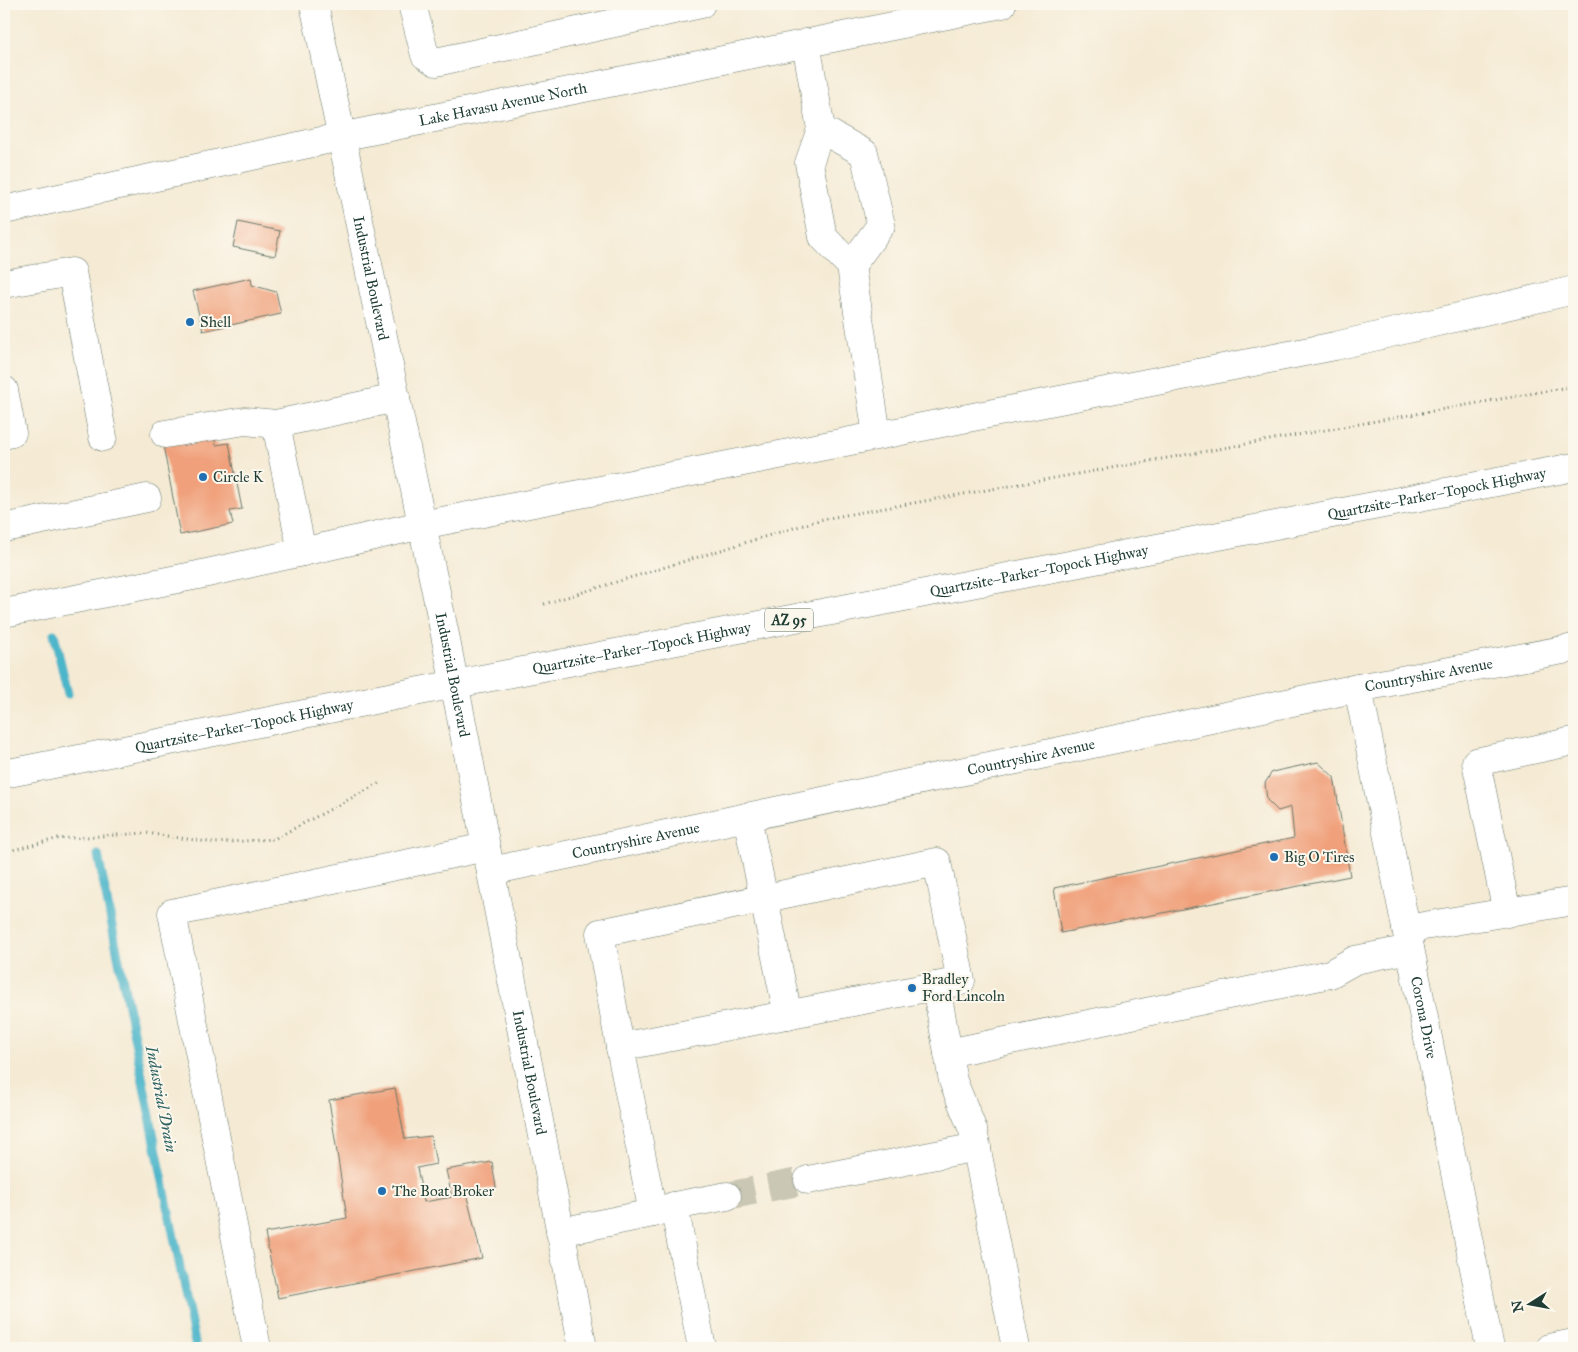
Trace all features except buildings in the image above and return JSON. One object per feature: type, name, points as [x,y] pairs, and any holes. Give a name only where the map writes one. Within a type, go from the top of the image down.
[{"type":"main road","name":"Industrial Boulevard","points":[[314,4],[489,859],[583,1348]]},
{"type":"main road","points":[[412,4],[425,55],[436,62],[701,4]]},
{"type":"main road","name":"Lake Havasu Avenue North","points":[[4,210],[340,138],[1002,4]]},
{"type":"main road","points":[[806,44],[821,128],[809,163],[823,237],[851,266],[878,435]]},
{"type":"main road","points":[[821,128],[864,153],[881,225],[851,266]]},
{"type":"main road","points":[[4,284],[72,272],[103,437]]},
{"type":"main road","points":[[4,613],[198,575],[422,525],[1335,346],[1574,290]]},
{"type":"main road","points":[[4,390],[8,434]]},
{"type":"main road","points":[[165,434],[245,422],[276,424],[396,398]]},
{"type":"main road","points":[[276,424],[302,552]]},
{"type":"main road","name":"Quartzsite–Parker–Topock Highway","points":[[4,774],[389,697],[1574,467]]},
{"type":"main road","points":[[4,528],[147,498]]},
{"type":"main road","name":"Countryshire Avenue","points":[[257,1348],[172,914],[489,859],[747,817],[1358,688],[1574,648]]},
{"type":"main road","name":"Corona Drive","points":[[1358,688],[1490,1348]]},
{"type":"main road","points":[[1507,913],[1476,762],[1574,741]]},
{"type":"main road","points":[[747,817],[788,1015]]},
{"type":"main road","points":[[620,1047],[961,981],[937,862],[600,933],[620,1047],[702,1348]]},
{"type":"main road","points":[[948,1053],[1330,974],[1355,960],[1408,939],[1507,913],[1574,901]]},
{"type":"main road","points":[[936,986],[953,1081],[973,1130],[1016,1348]]},
{"type":"main road","points":[[808,1180],[976,1147]]},
{"type":"main road","points":[[560,1232],[727,1196]]},
{"type":"main road","points":[[1549,1348],[1574,1343]]},
{"type":"path","points":[[544,604],[823,519],[1574,386]]},
{"type":"path","points":[[4,852],[56,839],[146,833],[215,843],[274,839],[380,783]]},
{"type":"waterway","name":"Industrial Drain","points":[[54,634],[68,694]]},
{"type":"waterway","name":"Industrial Drain","points":[[98,855],[196,1348]]},
{"type":"tunnel","points":[[727,1196],[808,1180]]},
{"type":"place","name":"Shell","points":[[190,322]]},
{"type":"place","name":"Circle K","points":[[203,477]]},
{"type":"place","name":"Big O Tires","points":[[1274,857]]},
{"type":"place","name":"Bradley Ford Lincoln","points":[[912,988]]},
{"type":"place","name":"The Boat Broker","points":[[382,1191]]}]
